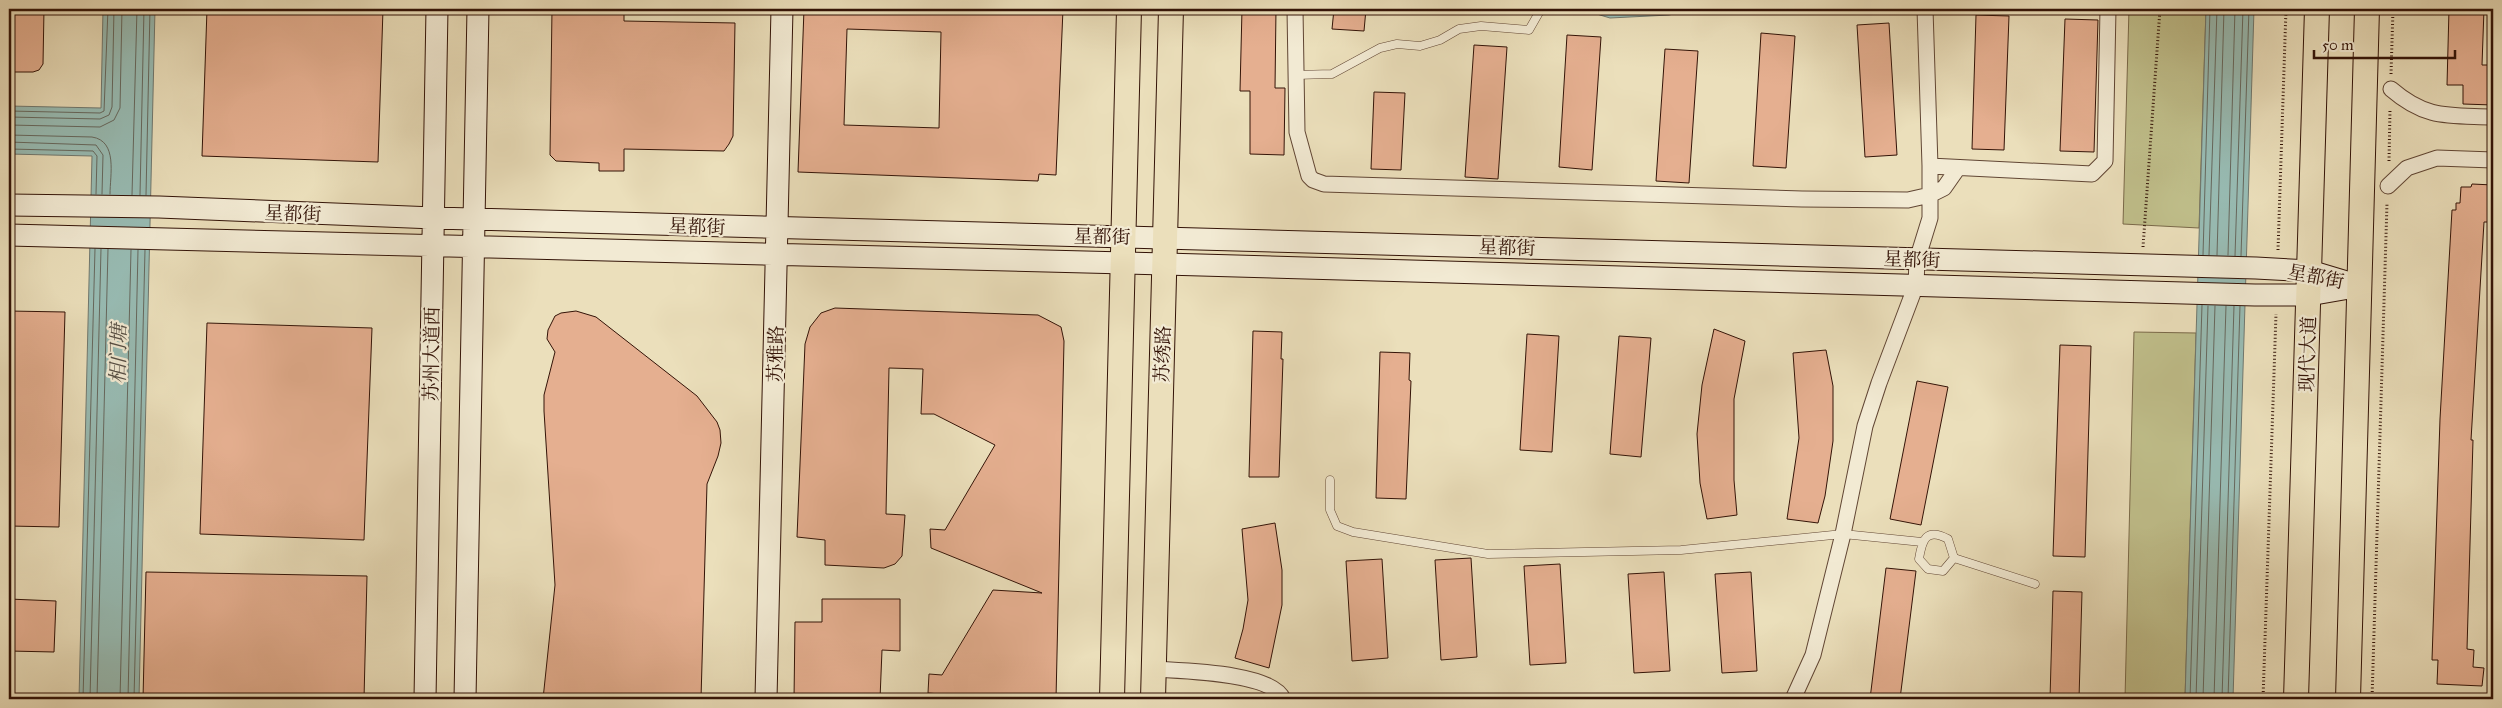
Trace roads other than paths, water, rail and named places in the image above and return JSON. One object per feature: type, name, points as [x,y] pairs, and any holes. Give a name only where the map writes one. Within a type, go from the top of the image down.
[{"type":"main road","name":"苏州大道西","points":[[425,699],[438,9]]},
{"type":"main road","points":[[465,699],[478,9]]},
{"type":"main road","name":"苏雅路","points":[[766,699],[782,9]]},
{"type":"main road","points":[[1112,699],[1129,9]]},
{"type":"main road","name":"苏绣路","points":[[1153,699],[1171,9]]},
{"type":"main road","name":"现代大道","points":[[2296,699],[2310,271],[2316,9]]},
{"type":"main road","points":[[2348,699],[2367,9]]},
{"type":"main road","name":"星都街","points":[[9,205],[159,207],[474,220],[1165,237],[1917,260],[2256,268],[2310,271],[2360,286]]},
{"type":"main road","name":"星都街","points":[[9,235],[1165,264],[2255,295],[2309,296],[2360,286]]},
{"type":"street","points":[[1295,9],[1297,132],[1309,176],[1313,180],[1324,184],[1802,199],[1908,200],[1930,195],[1944,188],[1958,168]]},
{"type":"street","points":[[1793,699],[1813,655],[1843,534],[1865,426],[1916,285],[1917,260],[1930,218],[1925,9]]},
{"type":"street","points":[[1930,166],[2092,174],[2105,161],[2108,9]]},
{"type":"street","points":[[2391,88],[2408,103],[2426,112],[2445,116],[2493,117]]},
{"type":"street","points":[[2388,186],[2406,168],[2437,158],[2493,160]]},
{"type":"street","points":[[1154,669],[1210,673],[1245,679],[1271,686],[1283,699]]},
{"type":"lane","points":[[1295,75],[1332,74],[1380,48],[1397,44],[1420,46],[1440,40],[1459,30],[1481,26],[1530,30],[1541,9]]},
{"type":"lane","points":[[1330,480],[1330,510],[1336,526],[1353,532],[1488,554],[1681,550],[1843,534],[1922,542]]},
{"type":"lane","points":[[1939,534],[1948,539],[1954,558],[1944,571],[1928,569],[1919,560],[1922,542],[1929,535],[1939,534]]},
{"type":"lane","points":[[1954,558],[2034,584]]},
{"type":"water","name":"相门塘","points":[[103,9],[155,9],[139,699],[79,699],[92,156],[9,154],[9,106],[101,108]]},
{"type":"water","points":[[1580,9],[1773,9],[1732,14],[1683,12],[1669,15],[1610,18]]},
{"type":"water","points":[[2206,9],[2254,9],[2233,699],[2185,699]]}]
